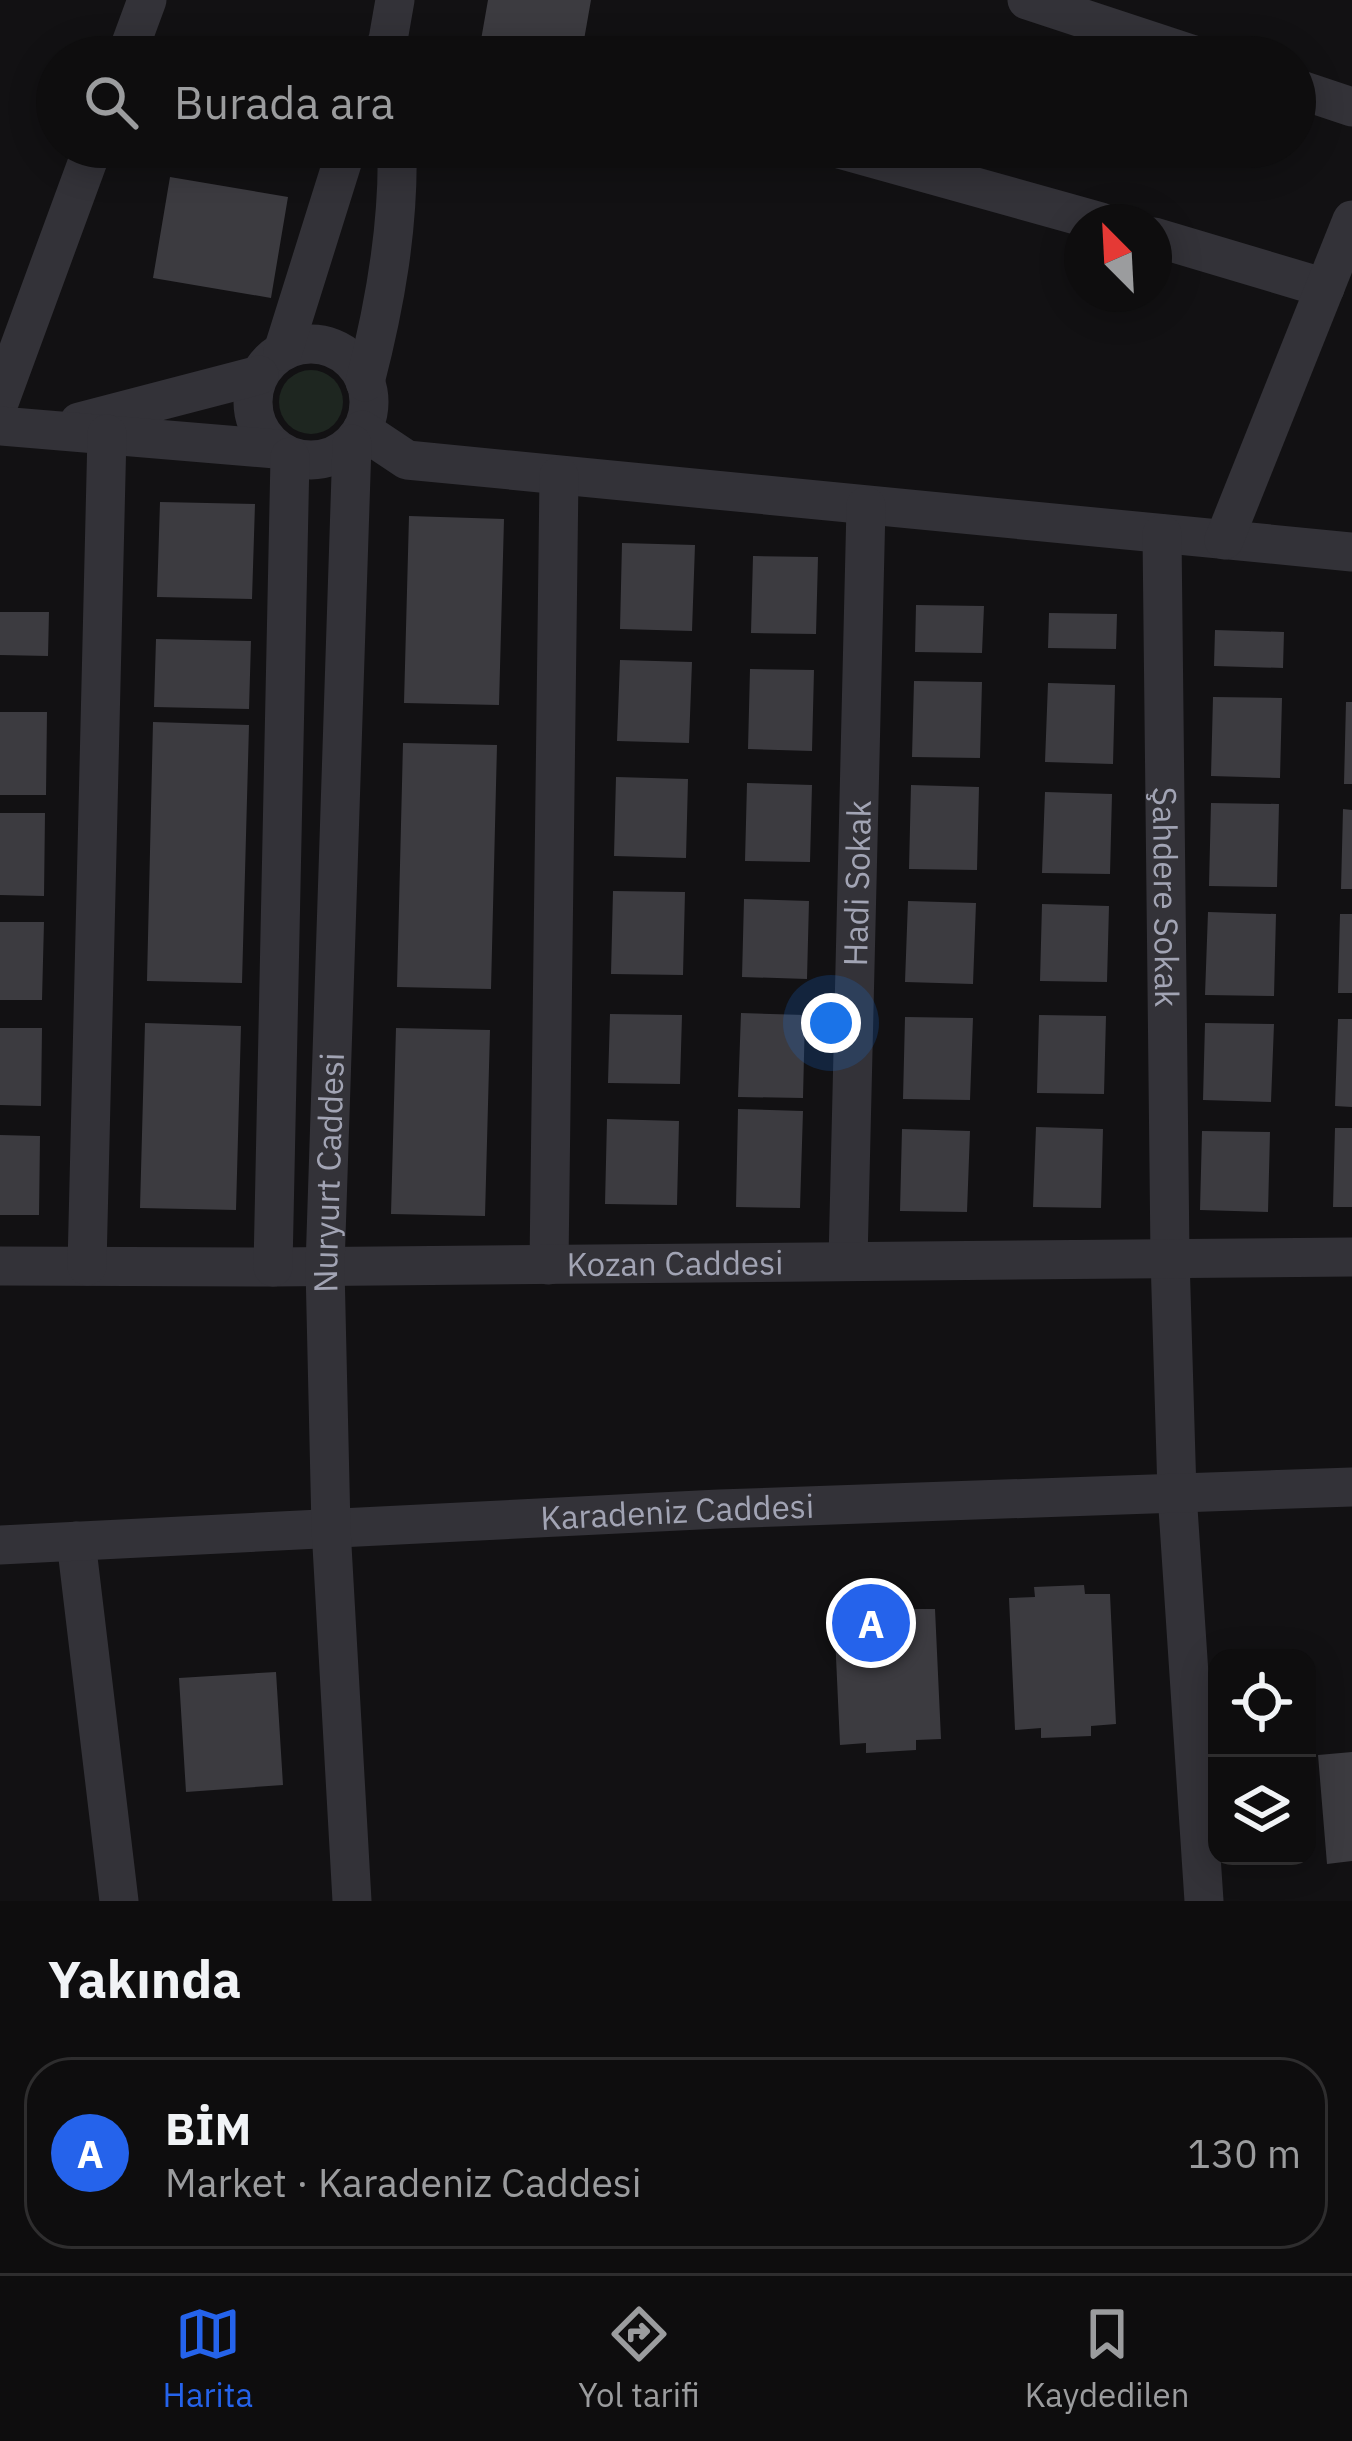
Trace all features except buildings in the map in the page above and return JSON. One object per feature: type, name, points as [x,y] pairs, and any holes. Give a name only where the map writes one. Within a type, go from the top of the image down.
[{"type":"street","points":[[134,36],[147,0]]},
{"type":"street","points":[[389,36],[395,0]]},
{"type":"street","points":[[1028,0],[1137,36]]},
{"type":"street","points":[[1316,95],[1352,107]]},
{"type":"street","points":[[0,400],[85,168]]},
{"type":"street","points":[[273,1268],[283,453],[256,423],[252,407],[254,390],[271,363],[340,168]]},
{"type":"street","points":[[365,382],[389,270],[396,168]]},
{"type":"street","points":[[907,168],[1064,212]]},
{"type":"street","points":[[1224,539],[1352,220]]},
{"type":"street","points":[[1172,242],[1324,288]]},
{"type":"street","points":[[0,426],[323,459],[357,437],[369,398],[365,382],[346,356],[331,348],[298,346],[271,363],[53,429]]},
{"type":"street","points":[[87,1266],[107,434]]},
{"type":"street","points":[[357,437],[407,460],[1352,552]]},
{"type":"street","name":"Nuryurt Caddesi","points":[[352,1901],[331,1528],[325,1267],[357,437]]},
{"type":"street","points":[[549,1265],[560,476]]},
{"type":"street","name":"Hadi Sokak","points":[[848,1261],[866,506]]},
{"type":"street","name":"Şahdere Sokak","points":[[1162,534],[1177,1493],[1204,1901]]},
{"type":"street","name":"Kozan Caddesi","points":[[0,1266],[273,1268],[1352,1257]]},
{"type":"street","name":"Karadeniz Caddesi","points":[[0,1545],[697,1510],[1352,1487]]},
{"type":"street","points":[[76,1541],[119,1901]]},
{"type":"shaded area","points":[[311,370],[334,379],[343,402],[334,425],[311,434],[288,425],[279,402],[288,379]]},
{"type":"place","name":"BİM","points":[[871,1623]]}]
